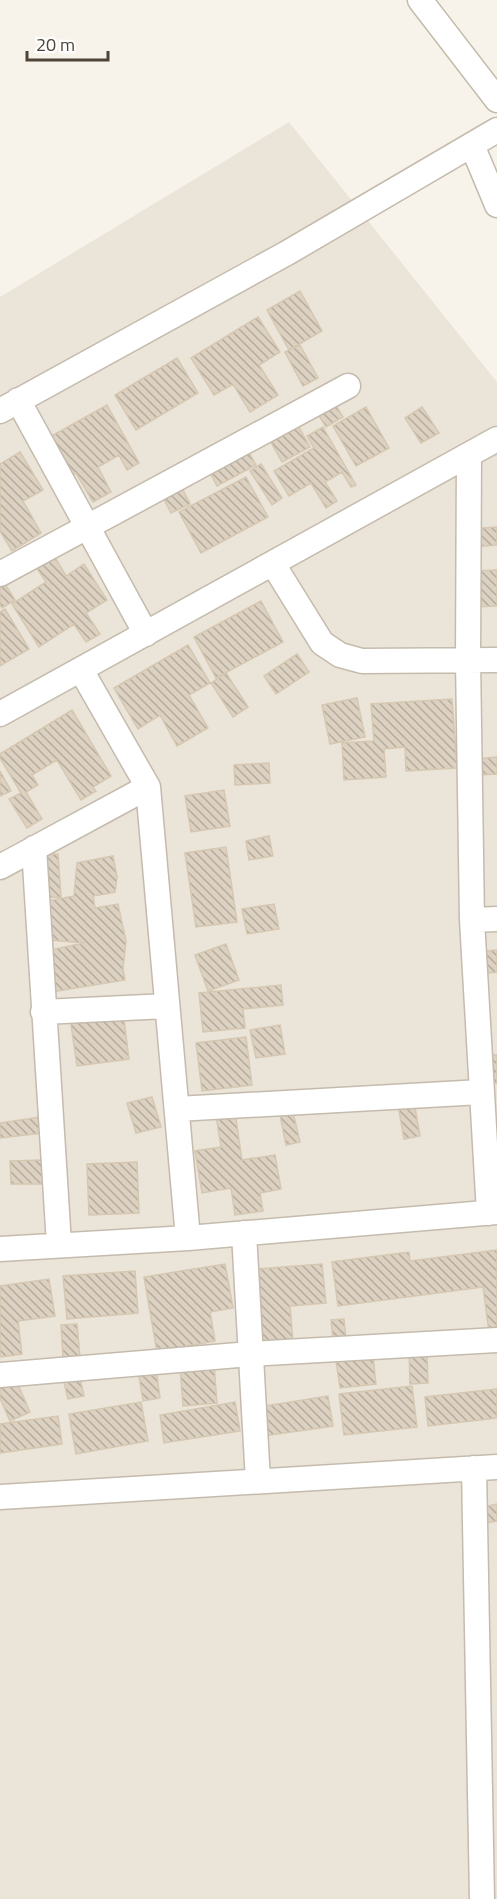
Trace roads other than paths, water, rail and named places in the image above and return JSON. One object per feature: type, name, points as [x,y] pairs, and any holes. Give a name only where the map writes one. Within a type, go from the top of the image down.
[{"type":"street","points":[[420,0],[497,100]]},
{"type":"street","points":[[147,634],[88,526],[9,406],[287,253],[497,130]]},
{"type":"street","points":[[472,145],[497,205]]},
{"type":"street","points":[[0,574],[348,386]]},
{"type":"street","points":[[0,714],[497,439]]},
{"type":"street","points":[[0,1249],[188,1238],[493,1212],[481,1092],[472,920],[468,660],[469,455]]},
{"type":"street","points":[[273,564],[322,643],[340,656],[363,661],[497,660]]},
{"type":"street","points":[[81,670],[148,787],[188,1238]]},
{"type":"street","points":[[0,867],[148,787]]},
{"type":"street","points":[[34,848],[59,1244]]},
{"type":"street","points":[[472,920],[497,919]]},
{"type":"street","points":[[43,1012],[167,1006]]},
{"type":"street","points":[[177,1109],[481,1092]]},
{"type":"street","points":[[244,1233],[258,1481]]},
{"type":"street","points":[[0,1375],[250,1354],[497,1340]]},
{"type":"street","points":[[0,1497],[486,1468],[482,1899]]}]
